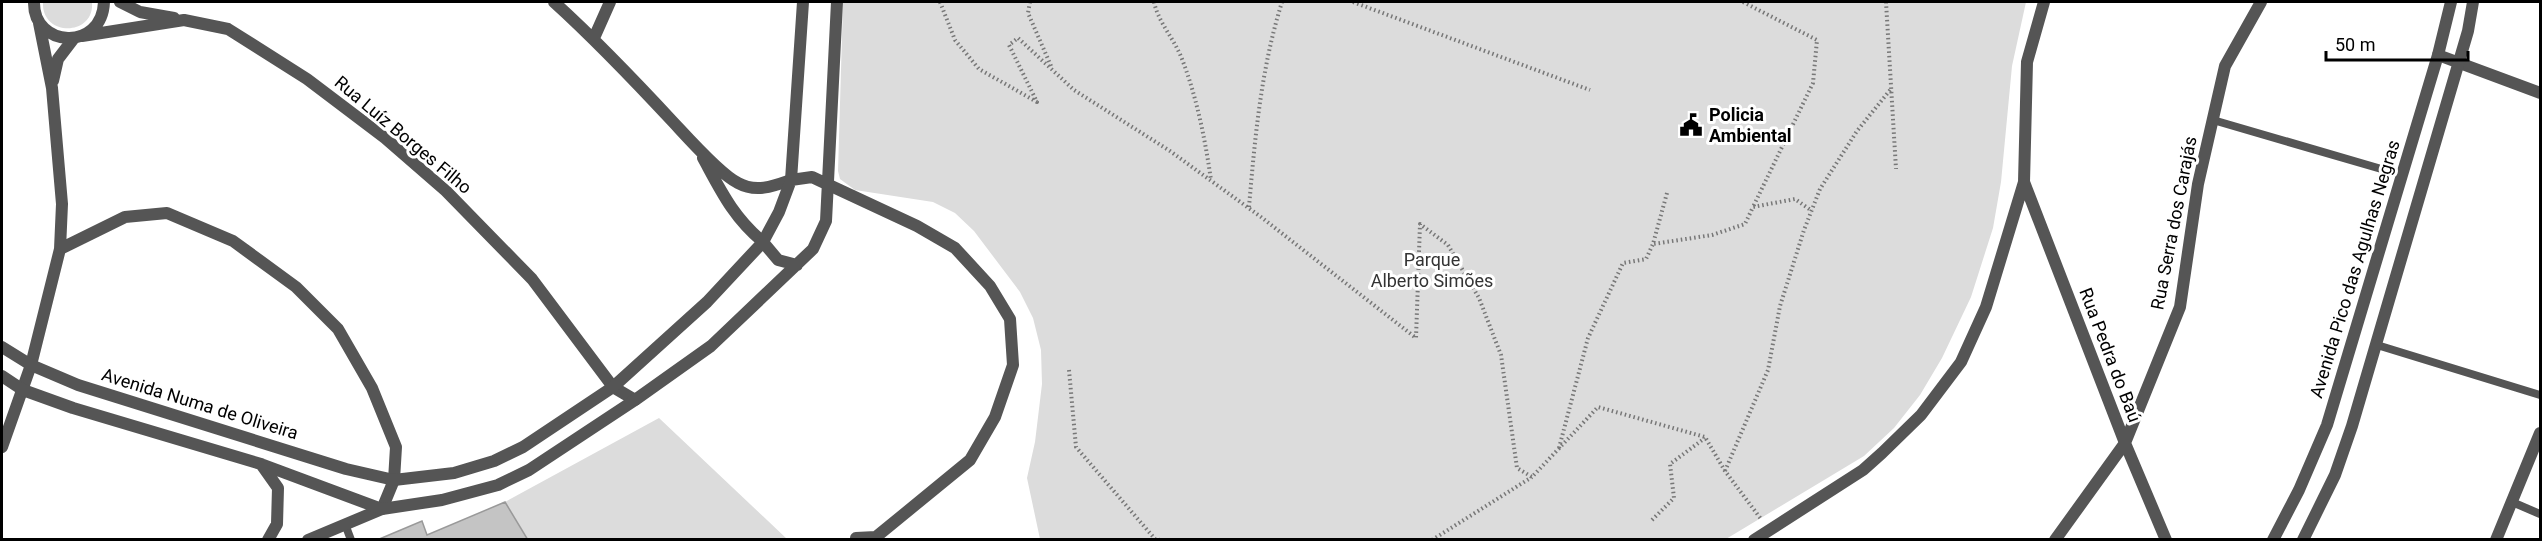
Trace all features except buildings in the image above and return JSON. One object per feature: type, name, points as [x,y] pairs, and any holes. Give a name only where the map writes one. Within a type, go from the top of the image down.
[{"type":"street","points":[[2,447],[31,365],[60,249],[62,204],[52,88],[34,2]]},
{"type":"street","points":[[52,88],[58,59],[78,37],[92,31],[104,12],[104,2]]},
{"type":"street","points":[[120,2],[140,12],[184,20]]},
{"type":"street","points":[[554,2],[594,38],[698,148],[737,183],[753,188],[769,188],[791,180],[812,177],[917,226],[955,248],[990,286],[1010,319],[1013,365],[995,417],[970,460],[876,537],[856,538]]},
{"type":"street","points":[[594,38],[610,2]]},
{"type":"street","points":[[394,480],[428,478],[454,473],[494,461],[523,447],[613,387],[707,302],[763,242],[779,212],[791,180],[803,2]]},
{"type":"street","points":[[308,540],[382,509],[442,500],[498,485],[529,470],[635,400],[711,346],[813,249],[826,221],[837,2]]},
{"type":"street","points":[[1754,540],[1863,470],[1921,415],[1961,362],[1986,307],[2024,182],[2027,62],[2044,2]]},
{"type":"street","name":"Rua Serra dos Carajás","points":[[2055,540],[2125,443],[2180,307],[2198,184],[2225,66],[2261,2]]},
{"type":"street","name":"Avenida Pico das Agulhas Negras","points":[[2273,540],[2295,498],[2327,425],[2438,55],[2451,2]]},
{"type":"street","points":[[2302,540],[2335,475],[2377,345],[2459,61],[2473,2]]},
{"type":"street","name":"Rua Luíz Borges Filho","points":[[78,37],[184,20],[228,29],[307,79],[385,138],[446,191],[532,279],[613,387],[635,400]]},
{"type":"street","points":[[39,23],[56,36],[78,37]]},
{"type":"street","points":[[2438,55],[2541,93]]},
{"type":"street","points":[[698,148],[727,202],[745,227],[763,242],[778,260],[797,265]]},
{"type":"street","name":"Rua Pedra do Baú","points":[[2024,182],[2125,443],[2166,540]]},
{"type":"street","points":[[60,249],[125,218],[167,213],[233,241],[296,287],[338,329],[372,388],[396,447],[394,480],[382,509]]},
{"type":"street","name":"Avenida Numa de Oliveira","points":[[2,347],[31,365],[78,386],[346,469],[394,480]]},
{"type":"street","points":[[2,376],[23,390],[73,408],[261,464],[382,509]]},
{"type":"street","points":[[2496,540],[2541,433]]},
{"type":"street","points":[[261,464],[278,488],[277,524],[268,540]]},
{"type":"lane","points":[[2213,120],[2402,175]]},
{"type":"lane","points":[[2377,345],[2541,395]]},
{"type":"lane","points":[[2512,502],[2541,514]]},
{"type":"lane","points":[[345,524],[351,540]]},
{"type":"path","points":[[940,2],[955,40],[979,69],[1037,102],[1010,45],[1018,38],[1074,90],[1211,180],[1416,338],[1419,224],[1448,245],[1479,298],[1501,355],[1517,468],[1532,477]]},
{"type":"path","points":[[1030,2],[1028,13],[1052,70]]},
{"type":"path","points":[[1154,2],[1158,17],[1181,55],[1192,85],[1204,135],[1211,180]]},
{"type":"path","points":[[1248,208],[1258,109],[1272,33],[1282,2]]},
{"type":"path","points":[[1353,2],[1590,90]]},
{"type":"path","points":[[1653,244],[1712,235],[1745,224],[1813,83],[1817,40],[1743,2]]},
{"type":"path","points":[[1886,2],[1896,169]]},
{"type":"path","points":[[1725,471],[1768,370],[1780,306],[1820,189],[1857,131],[1891,89]]},
{"type":"path","points":[[1559,448],[1588,338],[1623,262],[1646,259],[1653,244],[1667,193]]},
{"type":"path","points":[[1754,207],[1795,199],[1812,211]]},
{"type":"path","points":[[1069,370],[1076,447],[1155,539],[1160,540]]},
{"type":"path","points":[[1432,540],[1532,477],[1598,407],[1705,437],[1725,471],[1769,530]]},
{"type":"path","points":[[1652,520],[1674,498],[1670,464],[1705,437]]},
{"type":"green space","points":[[43,2],[92,2],[91,13],[85,22],[77,27],[58,27],[50,22]]},
{"type":"green space","name":"Parque Alberto Simões","points":[[843,2],[2026,2],[2012,66],[2001,182],[1993,228],[1971,297],[1942,358],[1920,395],[1894,428],[1864,456],[1726,539],[1040,539],[1027,478],[1035,442],[1042,384],[1041,350],[1033,318],[1020,292],[974,231],[955,213],[933,202],[855,190],[840,179],[838,171]]},
{"type":"green space","points":[[659,418],[787,539],[528,539],[505,502]]},
{"type":"place","name":"Policia Ambiental","points":[[1691,125]]}]
